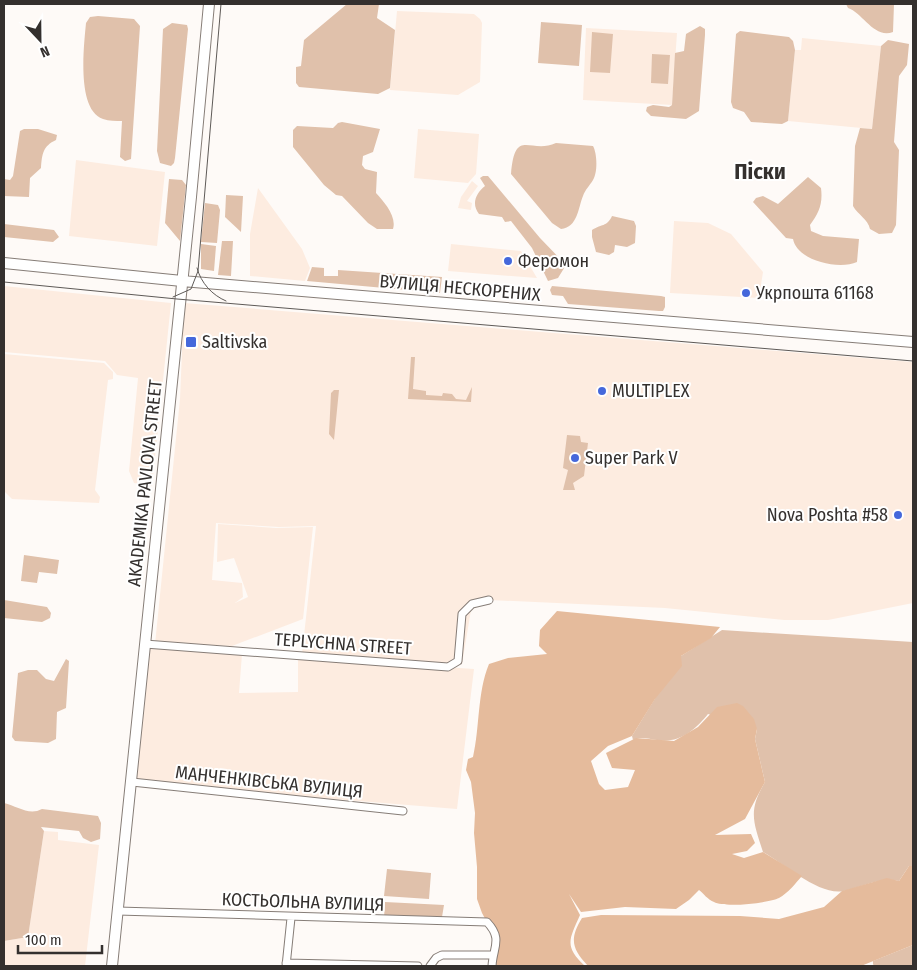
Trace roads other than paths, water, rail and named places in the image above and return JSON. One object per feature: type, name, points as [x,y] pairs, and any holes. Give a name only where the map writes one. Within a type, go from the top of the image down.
[{"type":"main road","name":"AKADEMIKA PAVLOVA STREET","points":[[112,966],[182,281],[208,4]]},
{"type":"main road","name":"ВУЛИЦЯ НЕСКОРЕНИХ","points":[[4,263],[182,281],[913,342]]},
{"type":"street","name":"TEPLYCHNA STREET","points":[[144,644],[448,667],[458,661],[462,614],[472,604],[489,600]]},
{"type":"street","name":"МАНЧЕНКІВСЬКА ВУЛИЦЯ","points":[[132,782],[403,811]]},
{"type":"street","name":"КОСТЬОЛЬНА ВУЛИЦЯ","points":[[118,911],[291,918],[487,922],[494,929],[497,941],[492,955]]},
{"type":"street","points":[[291,918],[286,965],[418,966]]},
{"type":"street","points":[[430,966],[436,958],[442,956],[492,955],[492,966]]},
{"type":"tram line","points":[[173,297],[191,289],[198,271],[221,4]]},
{"type":"tram line","points":[[197,268],[201,279],[208,288],[226,301]]},
{"type":"tram line","points":[[4,282],[177,299],[913,361]]},
{"type":"place","name":"Феромон","points":[[508,261]]},
{"type":"place","name":"Укрпошта 61168","points":[[746,293]]},
{"type":"place","name":"Saltivska","points":[[191,342]]},
{"type":"place","name":"MULTIPLEX","points":[[602,391]]},
{"type":"place","name":"Super Park V","points":[[575,458]]},
{"type":"place","name":"Nova Poshta #58","points":[[898,515]]},
{"type":"district","name":"Піски","points":[[760,171]]}]
